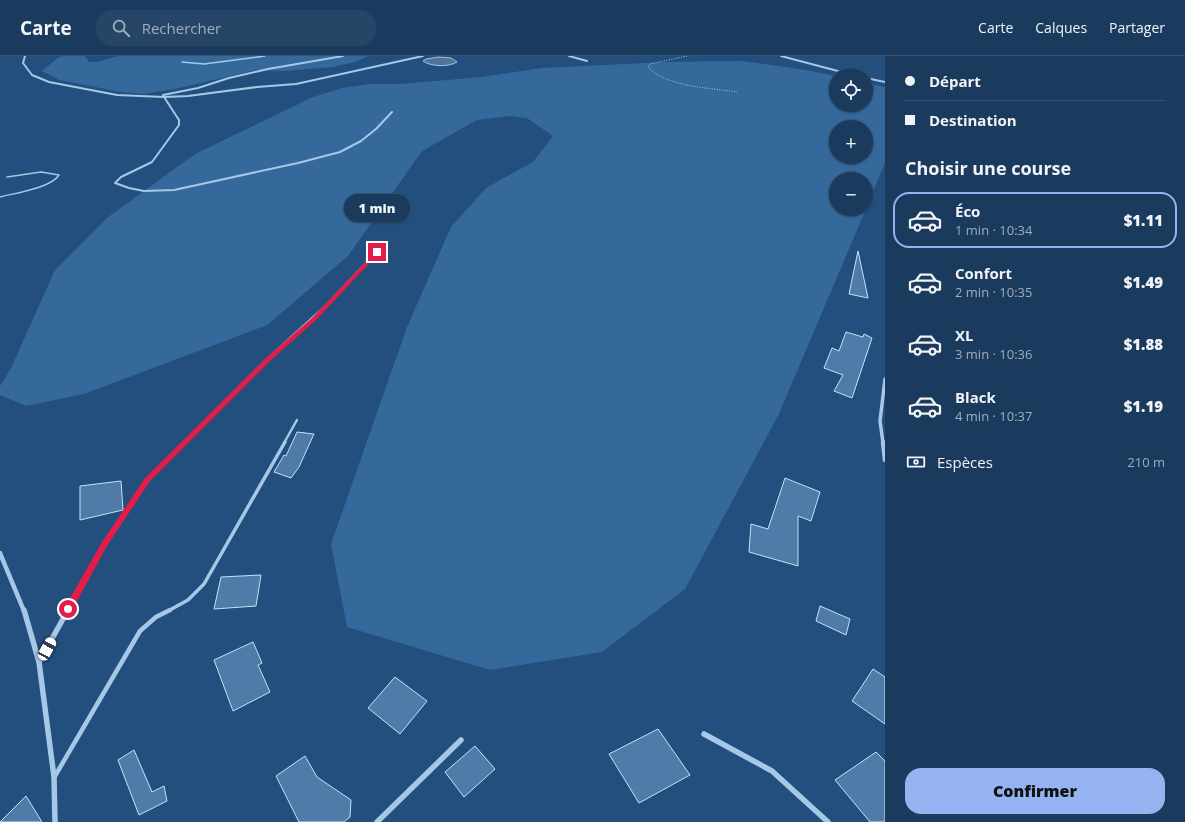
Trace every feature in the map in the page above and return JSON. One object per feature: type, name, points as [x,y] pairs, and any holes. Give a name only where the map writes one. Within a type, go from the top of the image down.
[{"type":"street","points":[[25,56],[23,63],[32,75],[48,82],[117,95],[164,97],[195,96],[257,87],[296,84],[423,56]]},
{"type":"street","points":[[157,96],[198,88],[229,78],[268,69],[343,56]]},
{"type":"street","points":[[568,56],[587,61]]},
{"type":"street","points":[[781,56],[829,69]]},
{"type":"street","points":[[873,79],[885,82]]},
{"type":"street","points":[[164,97],[179,120],[179,125],[152,162],[121,177],[115,183],[136,190],[154,192],[174,190],[298,163],[340,152],[362,141],[392,112]]},
{"type":"street","points":[[39,662],[105,544],[147,480],[269,358],[314,319],[377,252]]},
{"type":"street","points":[[885,379],[880,421],[885,460]]},
{"type":"street","points":[[0,553],[22,602],[39,662],[54,777],[55,822]]},
{"type":"street","points":[[704,734],[772,771],[828,822]]},
{"type":"street","points":[[377,822],[461,740]]},
{"type":"lane","points":[[182,62],[204,64],[265,56]]},
{"type":"lane","points":[[0,197],[48,184],[56,180],[59,175],[45,172],[7,177]]},
{"type":"lane","points":[[54,777],[140,631],[156,617],[188,600],[204,584],[298,420]]},
{"type":"path","points":[[687,56],[655,62],[650,64],[648,67],[649,70],[660,78],[737,92]]},
{"type":"shaded area","points":[[85,56],[89,62],[97,62],[118,56],[369,56],[355,62],[333,67],[285,71],[256,70],[175,89],[143,94],[121,92],[59,80],[42,71],[59,57]]},
{"type":"shaded area","points":[[439,57],[451,58],[457,62],[454,64],[440,66],[423,61],[426,59]]},
{"type":"shaded area","points":[[742,61],[806,70],[829,75],[829,112],[873,112],[873,84],[885,87],[885,163],[873,191],[873,172],[829,172],[829,216],[863,216],[778,416],[685,589],[602,652],[490,670],[347,627],[331,544],[407,327],[451,227],[486,188],[533,162],[553,136],[527,118],[510,116],[477,120],[422,151],[348,256],[267,325],[84,394],[26,406],[0,395],[0,386],[11,368],[55,270],[107,218],[195,154],[313,97],[342,88],[371,84],[400,84],[482,77],[542,68],[666,62]]},
{"type":"building","points":[[858,251],[868,298],[849,294]]},
{"type":"building","points":[[846,332],[863,337],[864,334],[872,338],[852,398],[834,391],[843,375],[824,368],[832,348],[839,351]]},
{"type":"building","points":[[297,432],[314,434],[299,467],[291,478],[274,472],[284,455],[286,456]]},
{"type":"building","points":[[785,478],[820,492],[811,521],[798,516],[798,566],[749,552],[751,524],[768,529]]},
{"type":"building","points":[[121,481],[123,510],[80,520],[80,486]]},
{"type":"building","points":[[261,575],[256,606],[214,609],[221,577]]},
{"type":"building","points":[[820,606],[850,619],[846,635],[816,621]]},
{"type":"building","points":[[253,642],[262,663],[258,665],[270,692],[233,711],[214,660]]},
{"type":"building","points":[[873,669],[885,677],[885,724],[852,701]]},
{"type":"building","points":[[395,677],[427,701],[400,734],[368,708]]},
{"type":"building","points":[[658,729],[690,775],[639,803],[609,754]]},
{"type":"building","points":[[475,746],[495,769],[464,797],[445,772]]},
{"type":"building","points":[[134,750],[152,792],[164,786],[167,801],[139,815],[118,760]]},
{"type":"building","points":[[876,752],[885,761],[885,822],[870,822],[835,780]]},
{"type":"building","points":[[305,756],[317,777],[351,800],[350,817],[344,822],[299,822],[276,776]]},
{"type":"building","points":[[26,796],[42,822],[0,822]]},
{"type":"route","points":[[68,609],[105,544],[147,480],[215,414],[269,358],[314,319],[377,252]]}]
